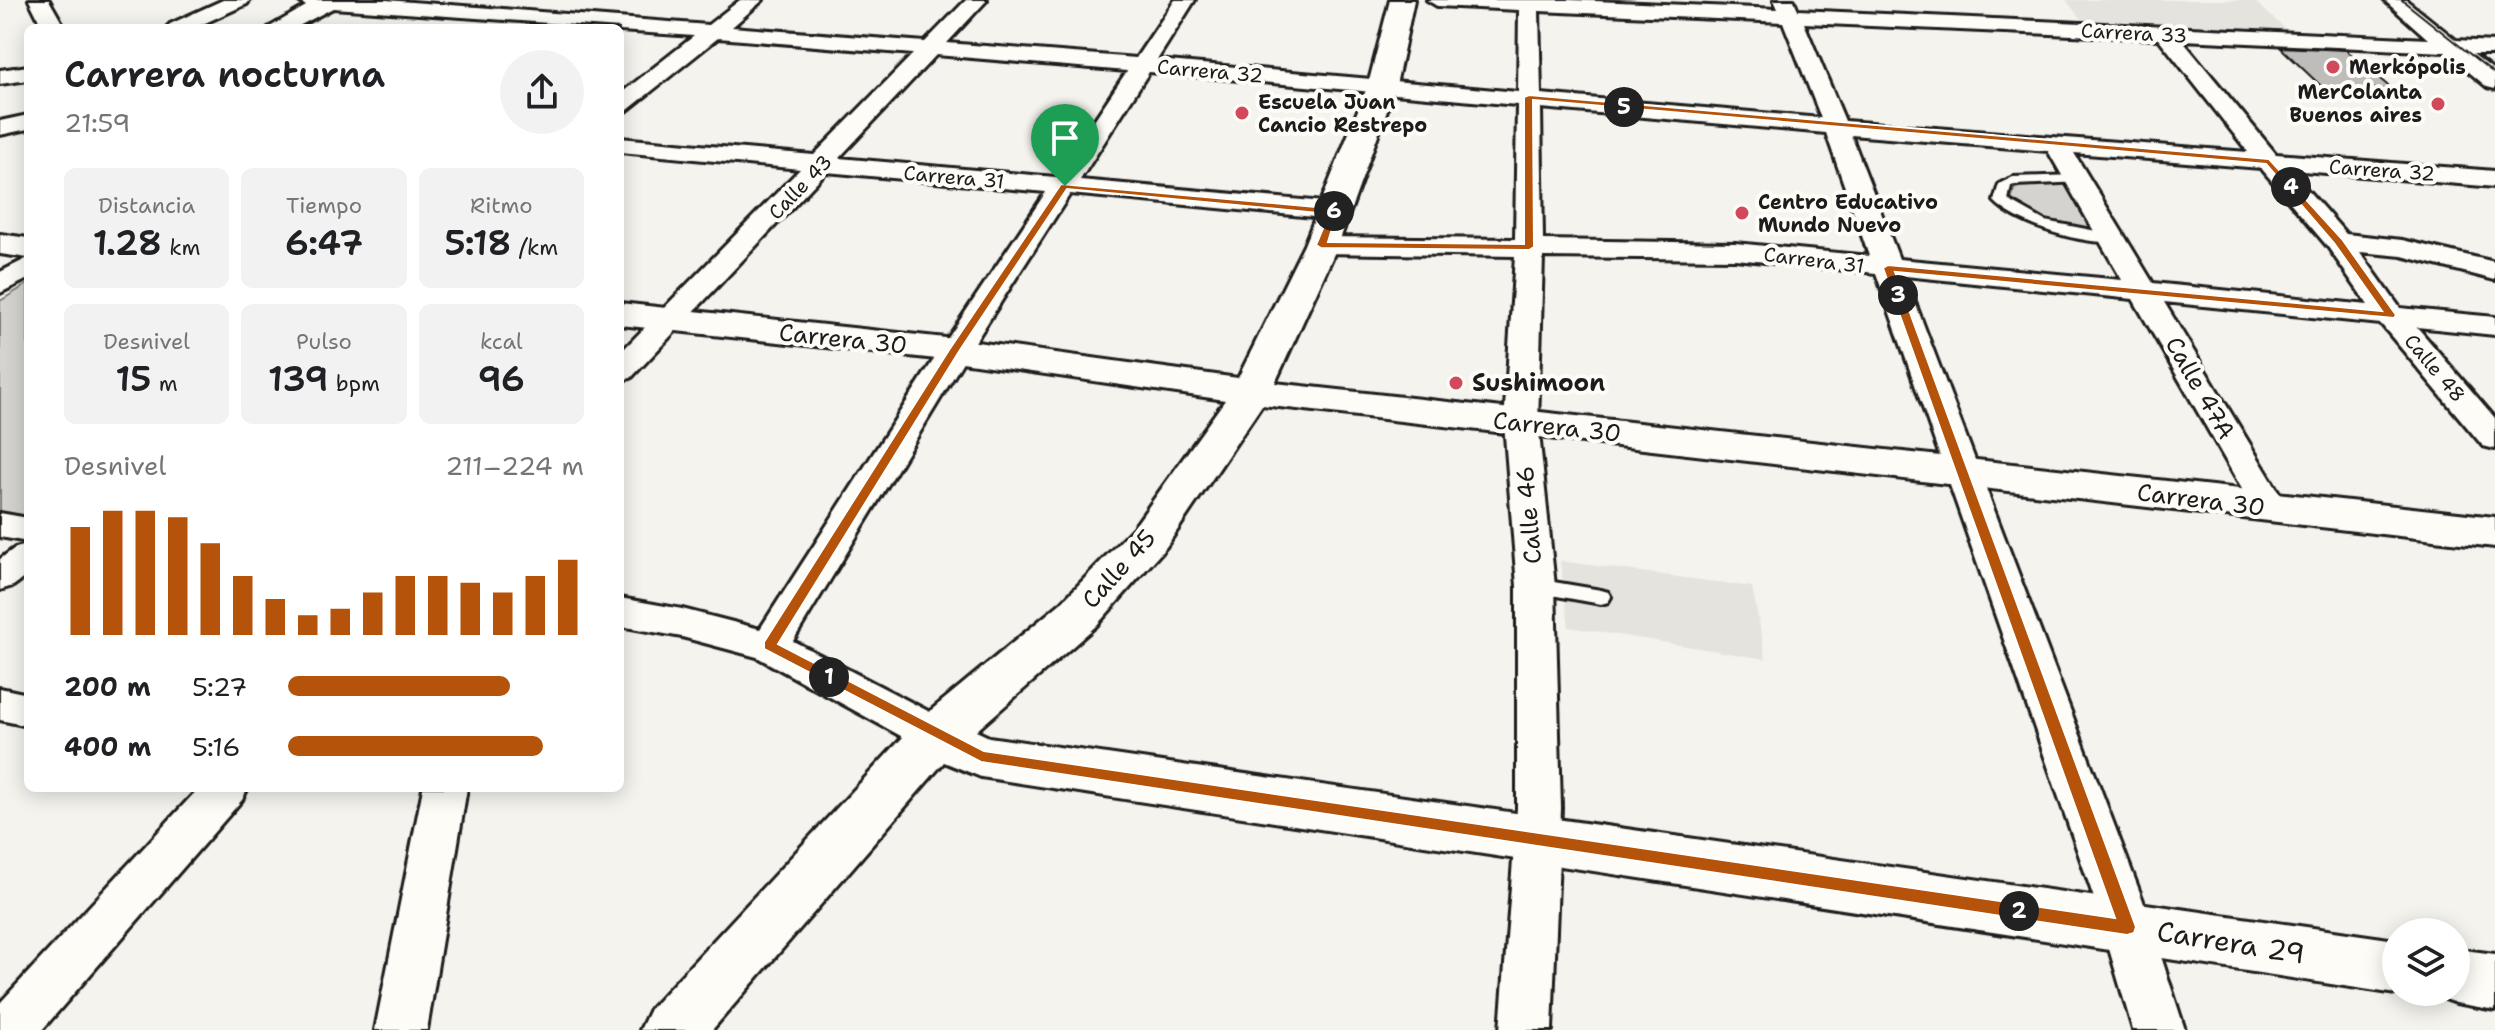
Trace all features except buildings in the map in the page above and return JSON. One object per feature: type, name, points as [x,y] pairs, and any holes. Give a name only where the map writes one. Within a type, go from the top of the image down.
[{"type":"main road","name":"Calle 45","points":[[672,1030],[936,735],[1079,614],[1150,537],[1251,392],[1328,228],[1382,85],[1402,0]]},
{"type":"main road","points":[[0,244],[24,247]]},
{"type":"main road","name":"Carrera 30","points":[[624,315],[955,350],[1251,392],[2495,532]]},
{"type":"main road","name":"Carrera 29","points":[[936,735],[981,756],[2382,965]]},
{"type":"main road","points":[[2470,978],[2495,982]]},
{"type":"street","points":[[39,0],[52,24]]},
{"type":"street","points":[[186,24],[240,0]]},
{"type":"street","points":[[438,24],[480,0]]},
{"type":"street","points":[[624,102],[753,0]]},
{"type":"street","name":"Calle 43","points":[[624,367],[977,0]]},
{"type":"street","points":[[770,646],[955,350],[1185,0]]},
{"type":"street","name":"Carrera 33","points":[[1437,0],[1787,8],[2080,30],[2491,51]]},
{"type":"street","points":[[2394,0],[2495,82]]},
{"type":"street","points":[[2423,0],[2491,51]]},
{"type":"street","points":[[285,24],[322,1]]},
{"type":"street","name":"Carrera 32","points":[[322,1],[613,24]]},
{"type":"street","name":"Calle 46","points":[[1526,1030],[1538,840],[1536,586],[1521,423],[1529,247],[1529,2]]},
{"type":"street","points":[[1787,8],[1836,127],[1888,268],[2127,927],[2159,1030]]},
{"type":"street","points":[[2064,10],[2080,30]]},
{"type":"street","name":"Carrera 32","points":[[624,25],[1142,65],[1529,97],[1836,127],[2495,179]]},
{"type":"street","name":"Calle 48","points":[[2166,34],[2269,162],[2338,241],[2390,315],[2495,439]]},
{"type":"street","points":[[0,77],[24,74]]},
{"type":"street","points":[[0,128],[24,123]]},
{"type":"street","name":"Calle 47A","points":[[2055,142],[2271,509]]},
{"type":"street","name":"Carrera 31","points":[[624,145],[1065,186],[1328,228],[1529,247],[1735,251],[2495,326]]},
{"type":"street","points":[[2338,241],[2402,248],[2495,271]]},
{"type":"street","points":[[0,284],[24,269]]},
{"type":"street","points":[[0,525],[24,529]]},
{"type":"street","points":[[0,577],[24,560]]},
{"type":"street","name":"Carrera 29","points":[[624,613],[682,623],[770,646],[936,735]]},
{"type":"street","points":[[0,704],[24,709]]},
{"type":"street","points":[[9,1030],[222,792]]},
{"type":"street","points":[[401,1030],[444,792]]},
{"type":"lane","points":[[2077,179],[2013,181],[2005,184],[2001,201],[2022,218],[2064,231],[2112,238]]},
{"type":"lane","points":[[1536,586],[1601,597]]},
{"type":"shaded area","points":[[2066,0],[2253,0],[2291,34],[2084,23]]},
{"type":"shaded area","points":[[2028,183],[2066,183],[2097,234],[2048,227],[2011,202],[2014,189]]},
{"type":"shaded area","points":[[24,286],[24,515],[0,512],[0,301]]},
{"type":"shaded area","points":[[1560,561],[1752,587],[1766,659],[1569,627]]},
{"type":"tram line","points":[[2402,0],[2495,74]]},
{"type":"place","name":"Merkópolis","points":[[2333,67]]},
{"type":"place","name":"MerColanta Buenos aires","points":[[2438,104]]},
{"type":"place","name":"Escuela Juan Cancio Restrepo","points":[[1242,113]]},
{"type":"place","name":"Centro Educativo Mundo Nuevo","points":[[1742,213]]},
{"type":"place","name":"Sushimoon","points":[[1456,383]]},
{"type":"route","points":[[1529,97],[1836,127],[2055,142],[2269,162],[2338,241],[2390,315],[1888,268],[2127,927],[981,756],[770,646],[955,350],[1065,186],[1335,211],[1321,245],[1529,247],[1529,97]]}]
